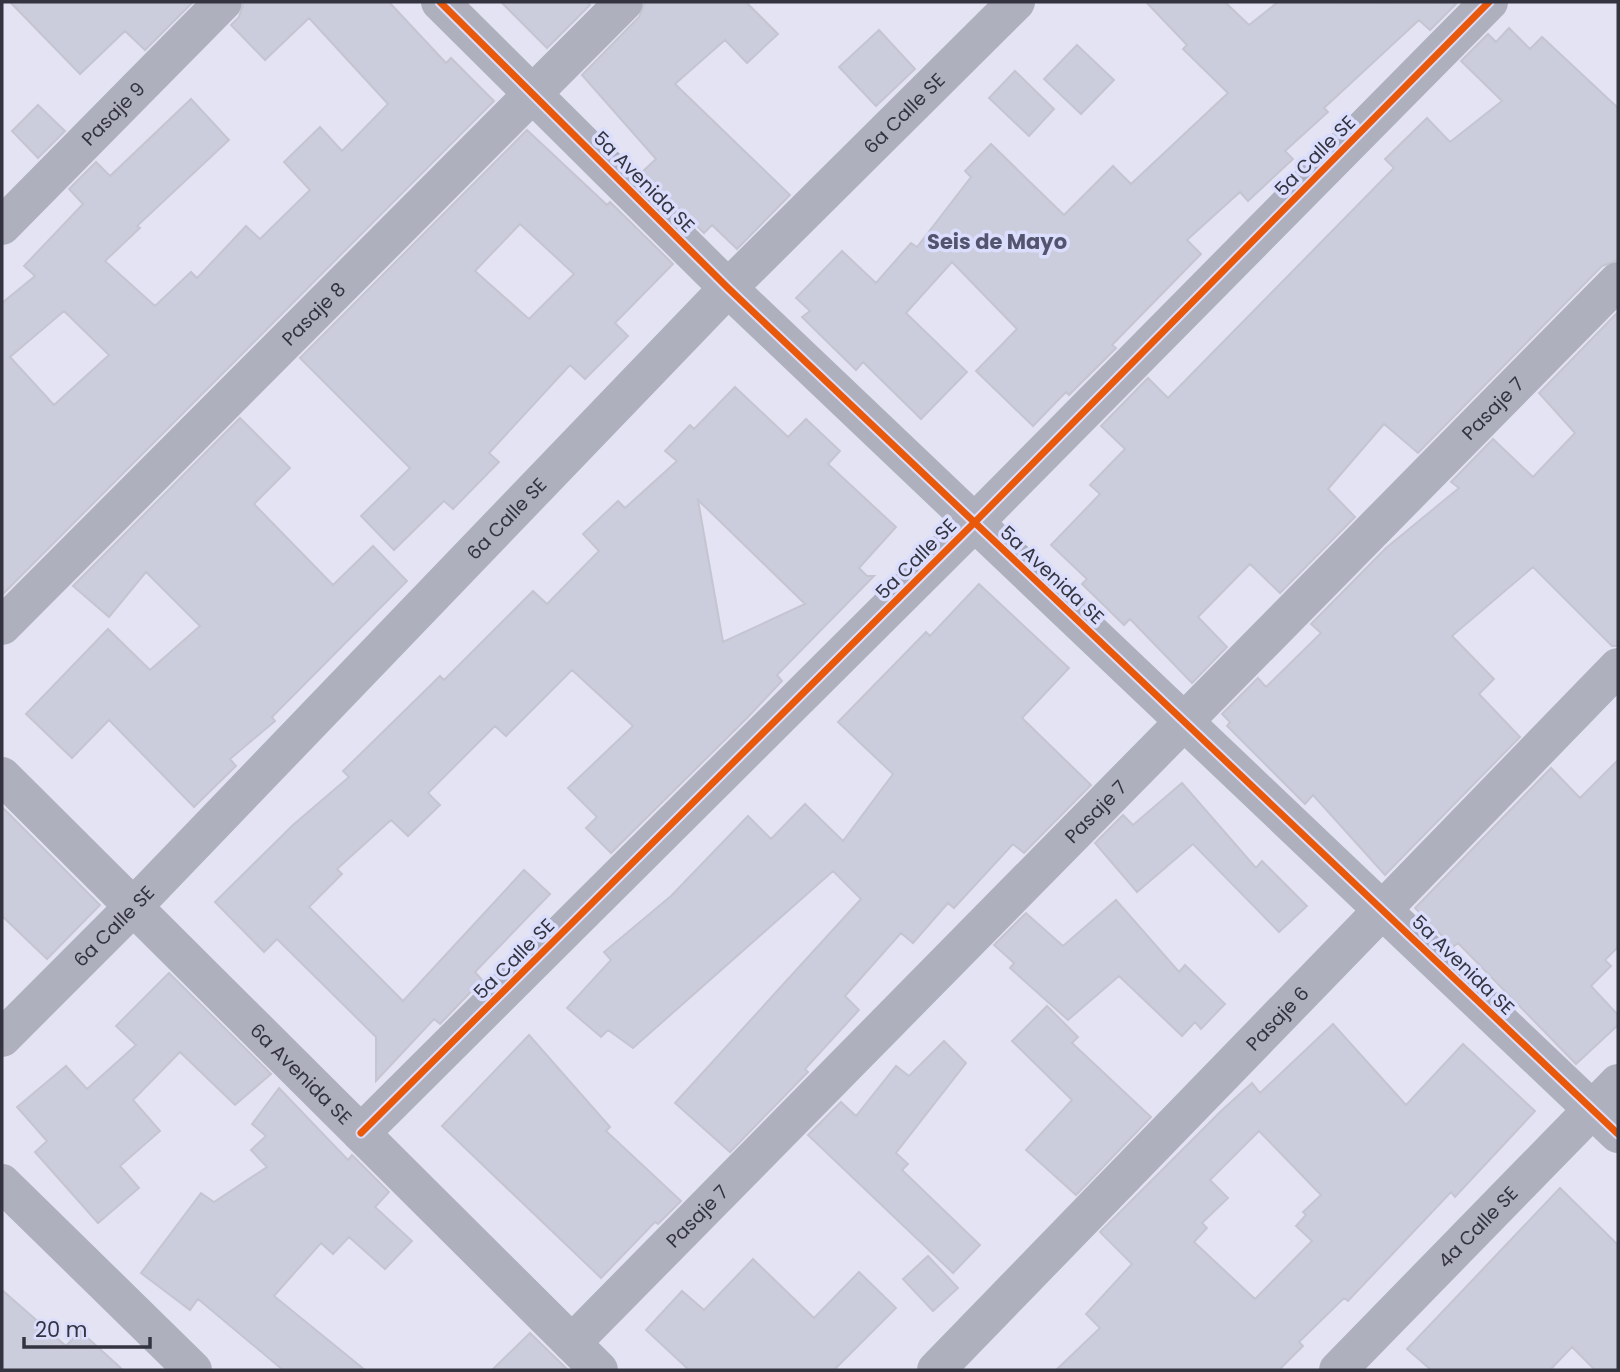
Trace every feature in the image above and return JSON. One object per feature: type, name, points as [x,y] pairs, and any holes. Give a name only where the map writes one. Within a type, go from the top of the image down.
[{"type":"street","name":"Pasaje 9","points":[[2,226],[223,2]]},
{"type":"street","name":"5a Avenida SE","points":[[440,2],[728,288],[1382,910],[1610,1109]]},
{"type":"street","name":"Pasaje 8","points":[[2,626],[624,2]]},
{"type":"street","name":"6a Calle SE","points":[[2,1038],[133,907],[728,288],[1016,2]]},
{"type":"street","name":"5a Calle SE","points":[[361,1133],[974,523],[1489,2]]},
{"type":"street","name":"Pasaje 7","points":[[572,1343],[1618,281]]},
{"type":"street","name":"Pasaje 6","points":[[936,1370],[1618,667]]},
{"type":"street","name":"6a Avenida SE","points":[[2,776],[599,1370]]},
{"type":"street","name":"4a Calle SE","points":[[1338,1370],[1610,1109]]},
{"type":"street","points":[[2,1183],[193,1370]]},
{"type":"building","points":[[10,2],[193,2],[145,50],[125,31],[80,74]]},
{"type":"building","points":[[244,2],[389,2],[446,63],[451,58],[494,101],[2,595],[2,303],[35,276],[24,266],[83,204],[69,189],[96,162],[110,176],[191,99],[229,140],[137,226],[140,228],[105,261],[155,306],[191,272],[197,278],[246,226],[260,239],[310,190],[284,162],[320,127],[342,151],[388,104],[309,18],[265,60],[231,25],[239,17]],"holes":[[[64,311],[109,355],[54,405],[10,357]]]},
{"type":"building","points":[[501,2],[587,2],[590,5],[547,48]]},
{"type":"building","points":[[645,2],[746,2],[778,34],[747,63],[725,40],[675,84],[790,195],[737,249],[712,225],[704,233],[642,172],[656,159],[582,75],[639,17]]},
{"type":"building","points":[[1146,2],[1225,2],[1249,25],[1278,2],[1457,3],[1430,30],[1419,20],[1324,108],[1328,112],[1285,151],[1293,159],[1248,201],[1240,192],[1187,240],[1201,254],[1112,345],[1116,348],[1069,395],[1066,392],[1033,426],[976,371],[1017,329],[952,262],[906,313],[967,372],[921,419],[863,362],[856,370],[802,317],[810,311],[796,298],[842,251],[876,283],[911,243],[917,247],[971,177],[965,171],[991,144],[1064,215],[1113,166],[1131,184],[1228,93],[1183,49],[1187,45]]},
{"type":"building","points":[[1509,28],[1530,49],[1542,37],[1618,108],[1618,260],[1602,266],[1418,453],[1384,424],[1328,489],[1355,517],[1280,593],[1250,564],[1198,617],[1227,647],[1192,683],[1130,619],[1124,625],[1082,584],[1087,579],[1051,545],[1100,494],[1090,485],[1125,449],[1101,426],[1148,378],[1168,398],[1394,168],[1385,159],[1427,118],[1450,142],[1502,101],[1461,61],[1488,34],[1496,42]]},
{"type":"building","points":[[879,30],[915,69],[876,106],[839,67]]},
{"type":"building","points":[[1077,45],[1114,80],[1081,114],[1044,79]]},
{"type":"building","points":[[1015,71],[1054,109],[1029,136],[989,98]]},
{"type":"building","points":[[38,105],[65,131],[38,158],[12,131]]},
{"type":"building","points":[[527,130],[607,205],[610,202],[673,264],[615,323],[628,336],[585,379],[570,365],[489,453],[499,462],[453,509],[444,501],[394,550],[361,516],[410,468],[300,358]],"holes":[[[520,224],[574,274],[529,319],[475,271]]]},
{"type":"building","points":[[1618,312],[1618,646],[1612,646],[1533,567],[1452,636],[1494,679],[1479,694],[1520,737],[1385,875],[1313,795],[1305,804],[1227,726],[1230,722],[1222,714],[1258,678],[1266,687],[1321,633],[1311,624],[1386,548],[1459,488],[1451,482],[1493,439],[1533,477],[1575,433],[1539,393]]},
{"type":"building","points":[[735,387],[788,437],[806,419],[840,451],[828,464],[896,527],[859,568],[867,576],[874,576],[777,675],[782,681],[747,718],[611,853],[586,828],[597,817],[568,788],[633,726],[572,670],[506,736],[495,726],[428,793],[440,805],[408,836],[391,820],[337,869],[342,874],[309,907],[403,1001],[524,870],[550,894],[475,972],[482,980],[440,1024],[434,1019],[376,1081],[376,1037],[277,939],[264,952],[215,902],[293,825],[349,777],[343,771],[440,676],[444,680],[533,591],[547,604],[599,551],[583,534],[618,501],[625,508],[677,461],[665,451],[690,425],[694,429]],"holes":[[[698,500],[805,604],[723,642]]]},
{"type":"building","points":[[240,418],[290,468],[254,504],[333,585],[373,546],[407,581],[272,717],[275,721],[230,759],[236,766],[194,807],[109,720],[72,758],[26,714],[108,629],[150,670],[200,626],[146,572],[109,617],[73,586]]},
{"type":"building","points":[[979,584],[1069,668],[1022,718],[1091,785],[1024,853],[1013,844],[954,908],[948,903],[913,943],[901,933],[845,996],[859,1010],[805,1069],[808,1072],[730,1152],[675,1103],[861,899],[833,871],[633,1048],[608,1030],[601,1037],[567,1008],[611,960],[604,952],[671,896],[748,816],[771,839],[805,804],[843,841],[893,774],[838,722],[926,632],[930,636]]},
{"type":"building","points":[[1618,760],[1618,947],[1605,960],[1611,966],[1591,986],[1618,1015],[1618,1025],[1576,1064],[1458,943],[1453,947],[1415,908],[1551,768],[1580,798]]},
{"type":"building","points":[[1182,783],[1256,868],[1262,861],[1307,906],[1279,932],[1193,844],[1137,892],[1095,843],[1123,815],[1133,825]]},
{"type":"building","points":[[2,807],[100,905],[47,959],[2,916]]},
{"type":"building","points":[[1116,900],[1179,972],[1185,965],[1225,1004],[1201,1029],[1195,1022],[1182,1036],[1119,976],[1068,1020],[1010,968],[1014,963],[994,945],[1026,913],[1063,946]]},
{"type":"building","points":[[169,973],[271,1074],[235,1105],[180,1052],[133,1100],[160,1131],[120,1166],[139,1188],[98,1223],[35,1152],[47,1141],[17,1107],[66,1066],[87,1089],[136,1045],[116,1026]]},
{"type":"building","points":[[1047,1006],[1078,1037],[1072,1043],[1151,1117],[1076,1195],[1026,1150],[1072,1100],[1012,1041]]},
{"type":"building","points":[[1333,1024],[1406,1105],[1463,1044],[1535,1111],[1455,1197],[1451,1192],[1348,1301],[1344,1298],[1299,1342],[1303,1346],[1279,1370],[1056,1370],[1100,1328],[1086,1314],[1132,1264],[1100,1232],[1252,1083],[1260,1093]],"holes":[[[1259,1131],[1321,1195],[1303,1212],[1306,1215],[1296,1226],[1312,1241],[1255,1299],[1194,1242],[1207,1228],[1202,1223],[1228,1198],[1210,1180]]]},
{"type":"building","points":[[529,1035],[610,1127],[606,1131],[681,1201],[658,1224],[655,1222],[601,1278],[442,1126]]},
{"type":"building","points":[[944,1041],[966,1063],[896,1153],[908,1164],[902,1170],[980,1245],[953,1273],[808,1135],[841,1102],[856,1116],[896,1066],[909,1076]]},
{"type":"building","points":[[279,1088],[348,1160],[352,1155],[389,1192],[375,1207],[412,1241],[385,1269],[349,1237],[333,1254],[321,1243],[274,1296],[365,1370],[283,1370],[198,1299],[190,1310],[141,1273],[201,1193],[214,1202],[267,1167],[251,1150],[266,1136],[252,1124]]},
{"type":"building","points":[[1560,1188],[1618,1245],[1618,1370],[1595,1370],[1572,1347],[1550,1370],[1431,1370],[1407,1349]]},
{"type":"building","points":[[928,1256],[958,1288],[933,1311],[903,1279]]},
{"type":"building","points":[[753,1259],[814,1318],[859,1272],[896,1308],[834,1370],[689,1370],[646,1330],[682,1291],[704,1310]]},
{"type":"building","points":[[2,1290],[66,1346],[80,1331],[123,1370],[2,1370]]},
{"type":"building","points":[[530,1333],[568,1370],[492,1370]]},
{"type":"cycle path","points":[[440,2],[728,288],[1618,1134]]},
{"type":"cycle path","points":[[361,1133],[974,523],[1489,2]]},
{"type":"district","name":"Seis de Mayo","points":[[997,241]]}]
